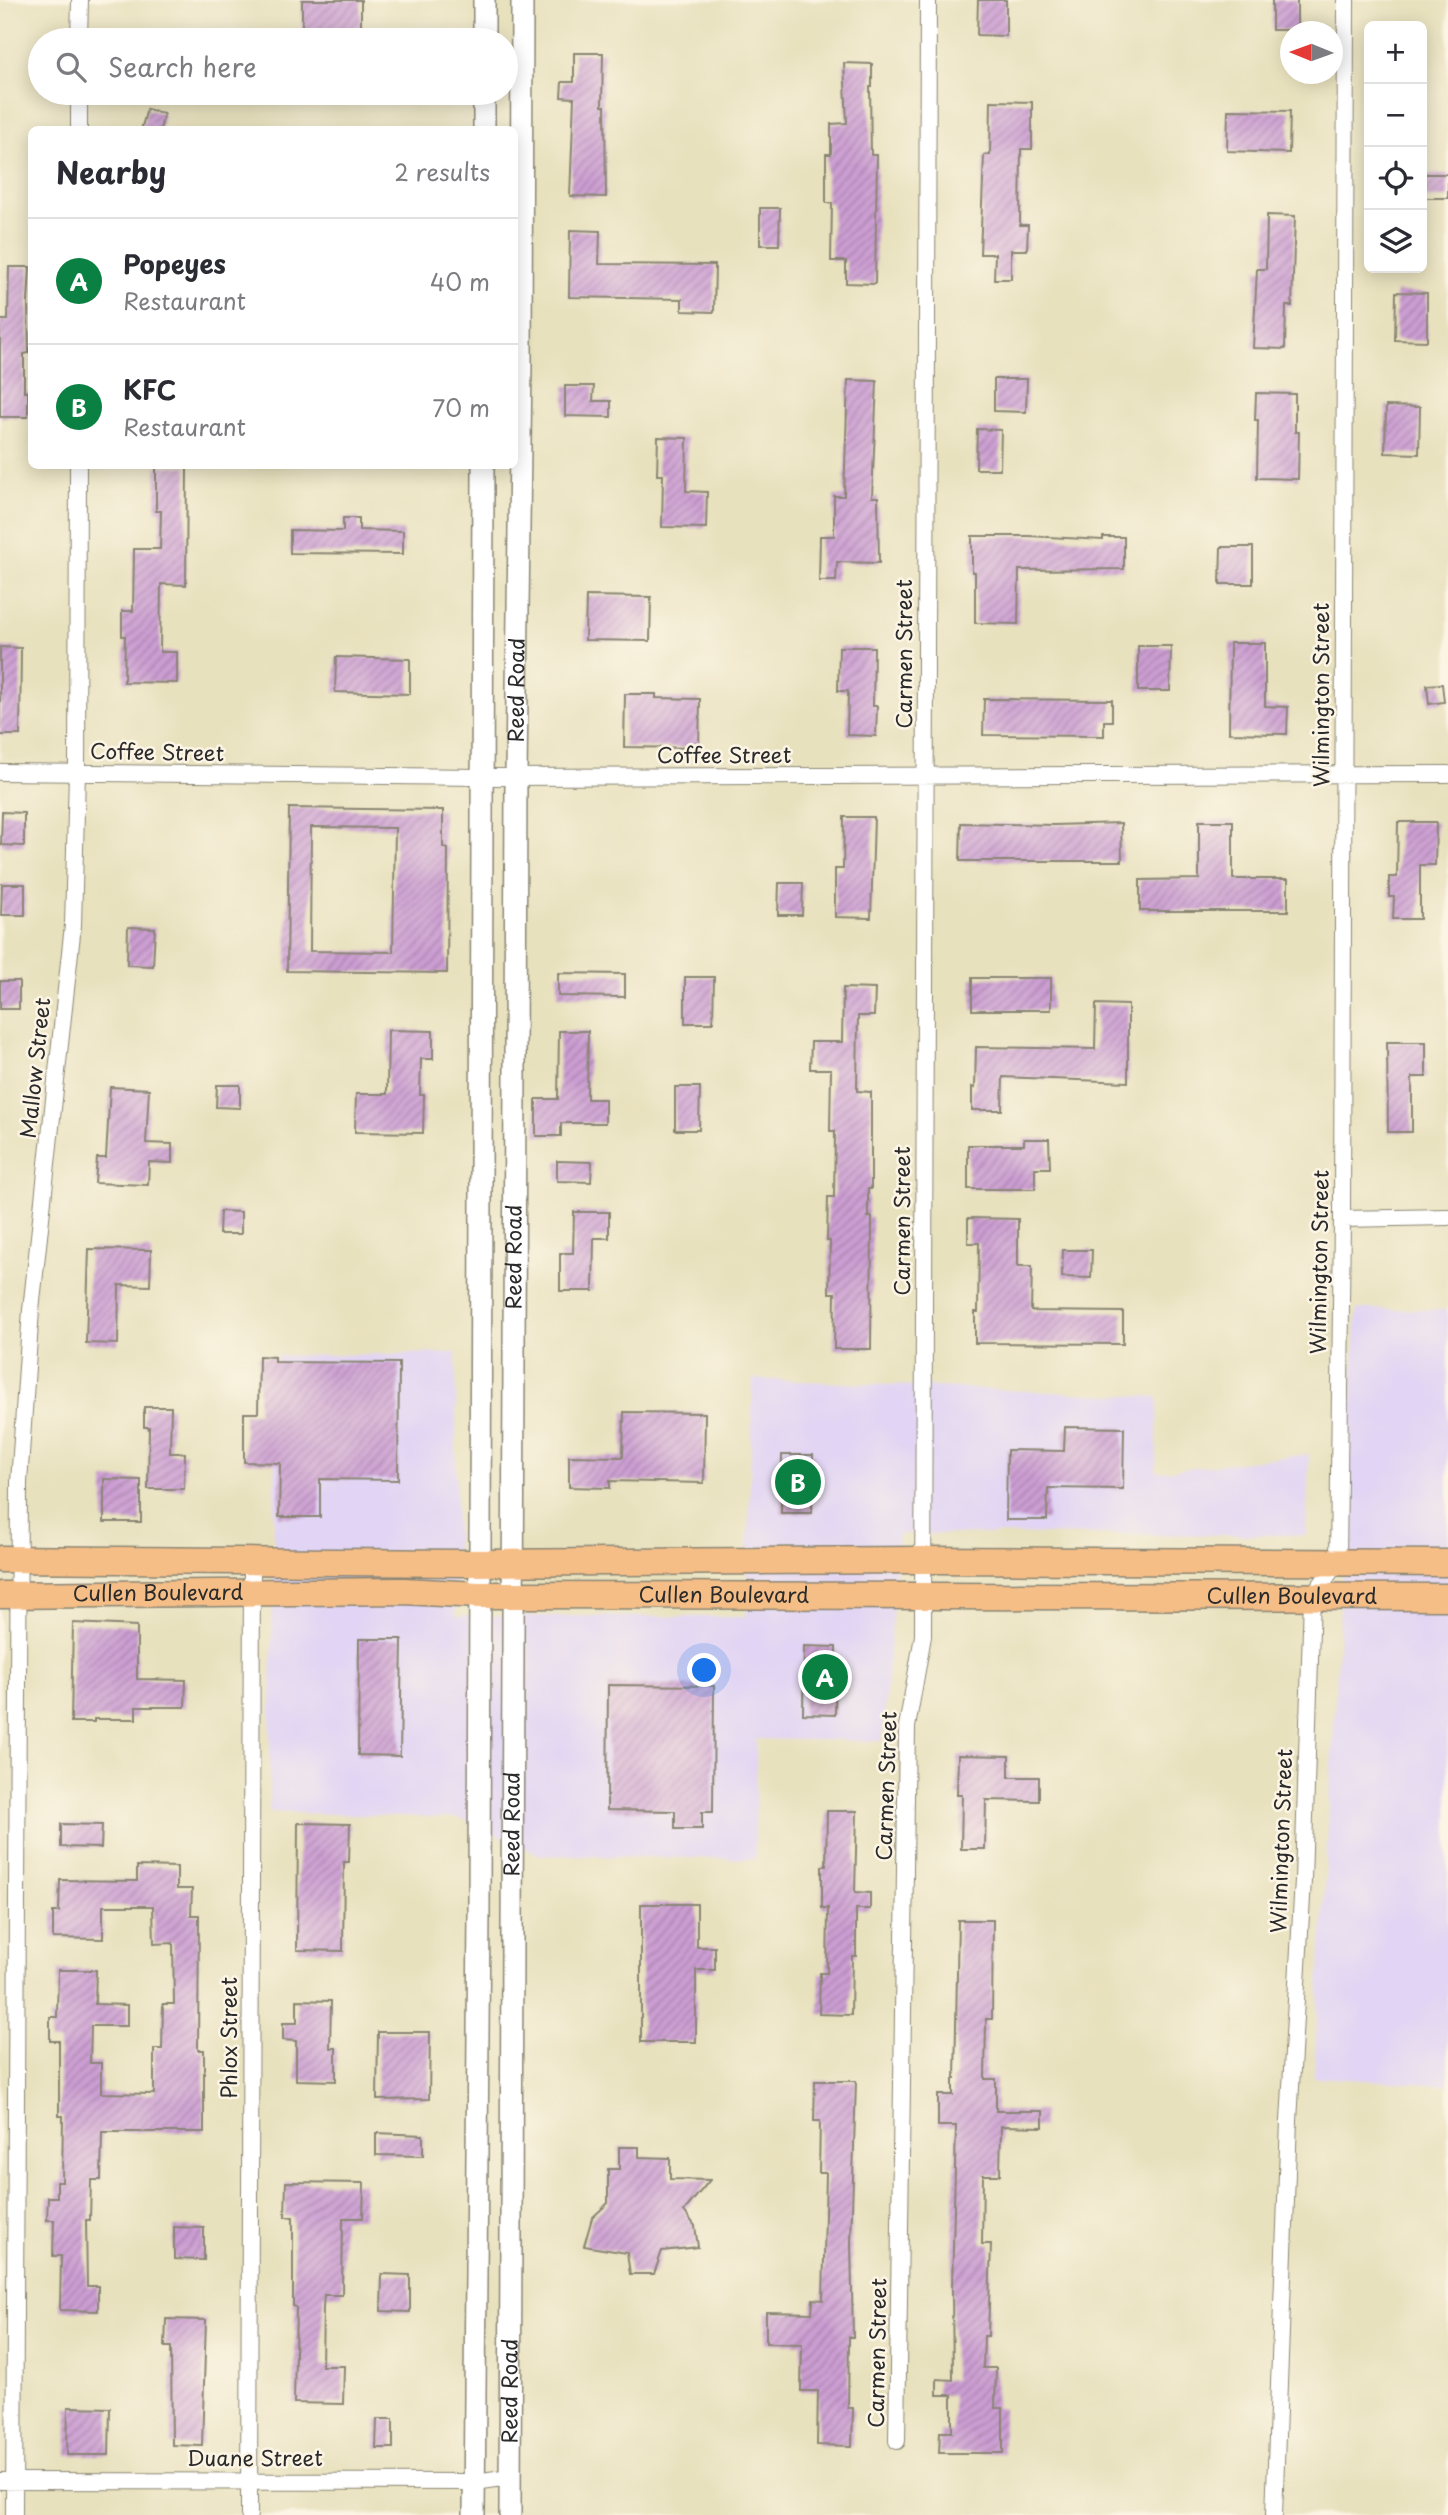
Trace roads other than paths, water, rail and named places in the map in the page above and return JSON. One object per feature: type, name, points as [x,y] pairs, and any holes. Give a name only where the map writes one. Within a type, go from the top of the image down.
[{"type":"main road","name":"Cullen Boulevard","points":[[9,1559],[480,1563],[923,1560],[1448,1563]]},
{"type":"main road","name":"Cullen Boulevard","points":[[10,1595],[404,1591],[479,1595],[1448,1597]]},
{"type":"street","points":[[79,28],[80,0]]},
{"type":"street","name":"Carmen Street","points":[[897,2441],[907,1727],[923,1636],[928,0]]},
{"type":"street","name":"Wilmington Street","points":[[1338,1561],[1342,1219],[1346,0]]},
{"type":"street","points":[[484,28],[484,3],[522,4]]},
{"type":"street","name":"Reed Road","points":[[518,360],[522,4]]},
{"type":"street","points":[[79,105],[79,126]]},
{"type":"street","points":[[484,105],[484,126]]},
{"type":"street","name":"Mallow Street","points":[[14,2515],[7,2481],[9,1559],[19,1482],[32,1310],[73,925],[77,773],[78,469]]},
{"type":"street","name":"Reed Road","points":[[474,2515],[482,1243],[483,469]]},
{"type":"street","name":"Reed Road","points":[[510,2515],[517,469]]},
{"type":"street","name":"Coffee Street","points":[[0,772],[482,777],[1448,774]]},
{"type":"street","points":[[1342,1219],[1448,1217]]},
{"type":"street","points":[[482,1243],[515,1244]]},
{"type":"street","name":"Phlox Street","points":[[249,2515],[252,1561]]},
{"type":"street","points":[[1312,1597],[1338,1561]]},
{"type":"street","name":"Wilmington Street","points":[[1274,2515],[1289,2121],[1303,1880],[1312,1597]]},
{"type":"street","points":[[479,1913],[512,1914]]},
{"type":"street","points":[[477,2198],[512,2196]]},
{"type":"street","name":"Duane Street","points":[[7,2481],[475,2482],[510,2477]]},
{"type":"place","name":"KFC","points":[[798,1482]]},
{"type":"place","name":"Popeyes","points":[[825,1677]]}]
